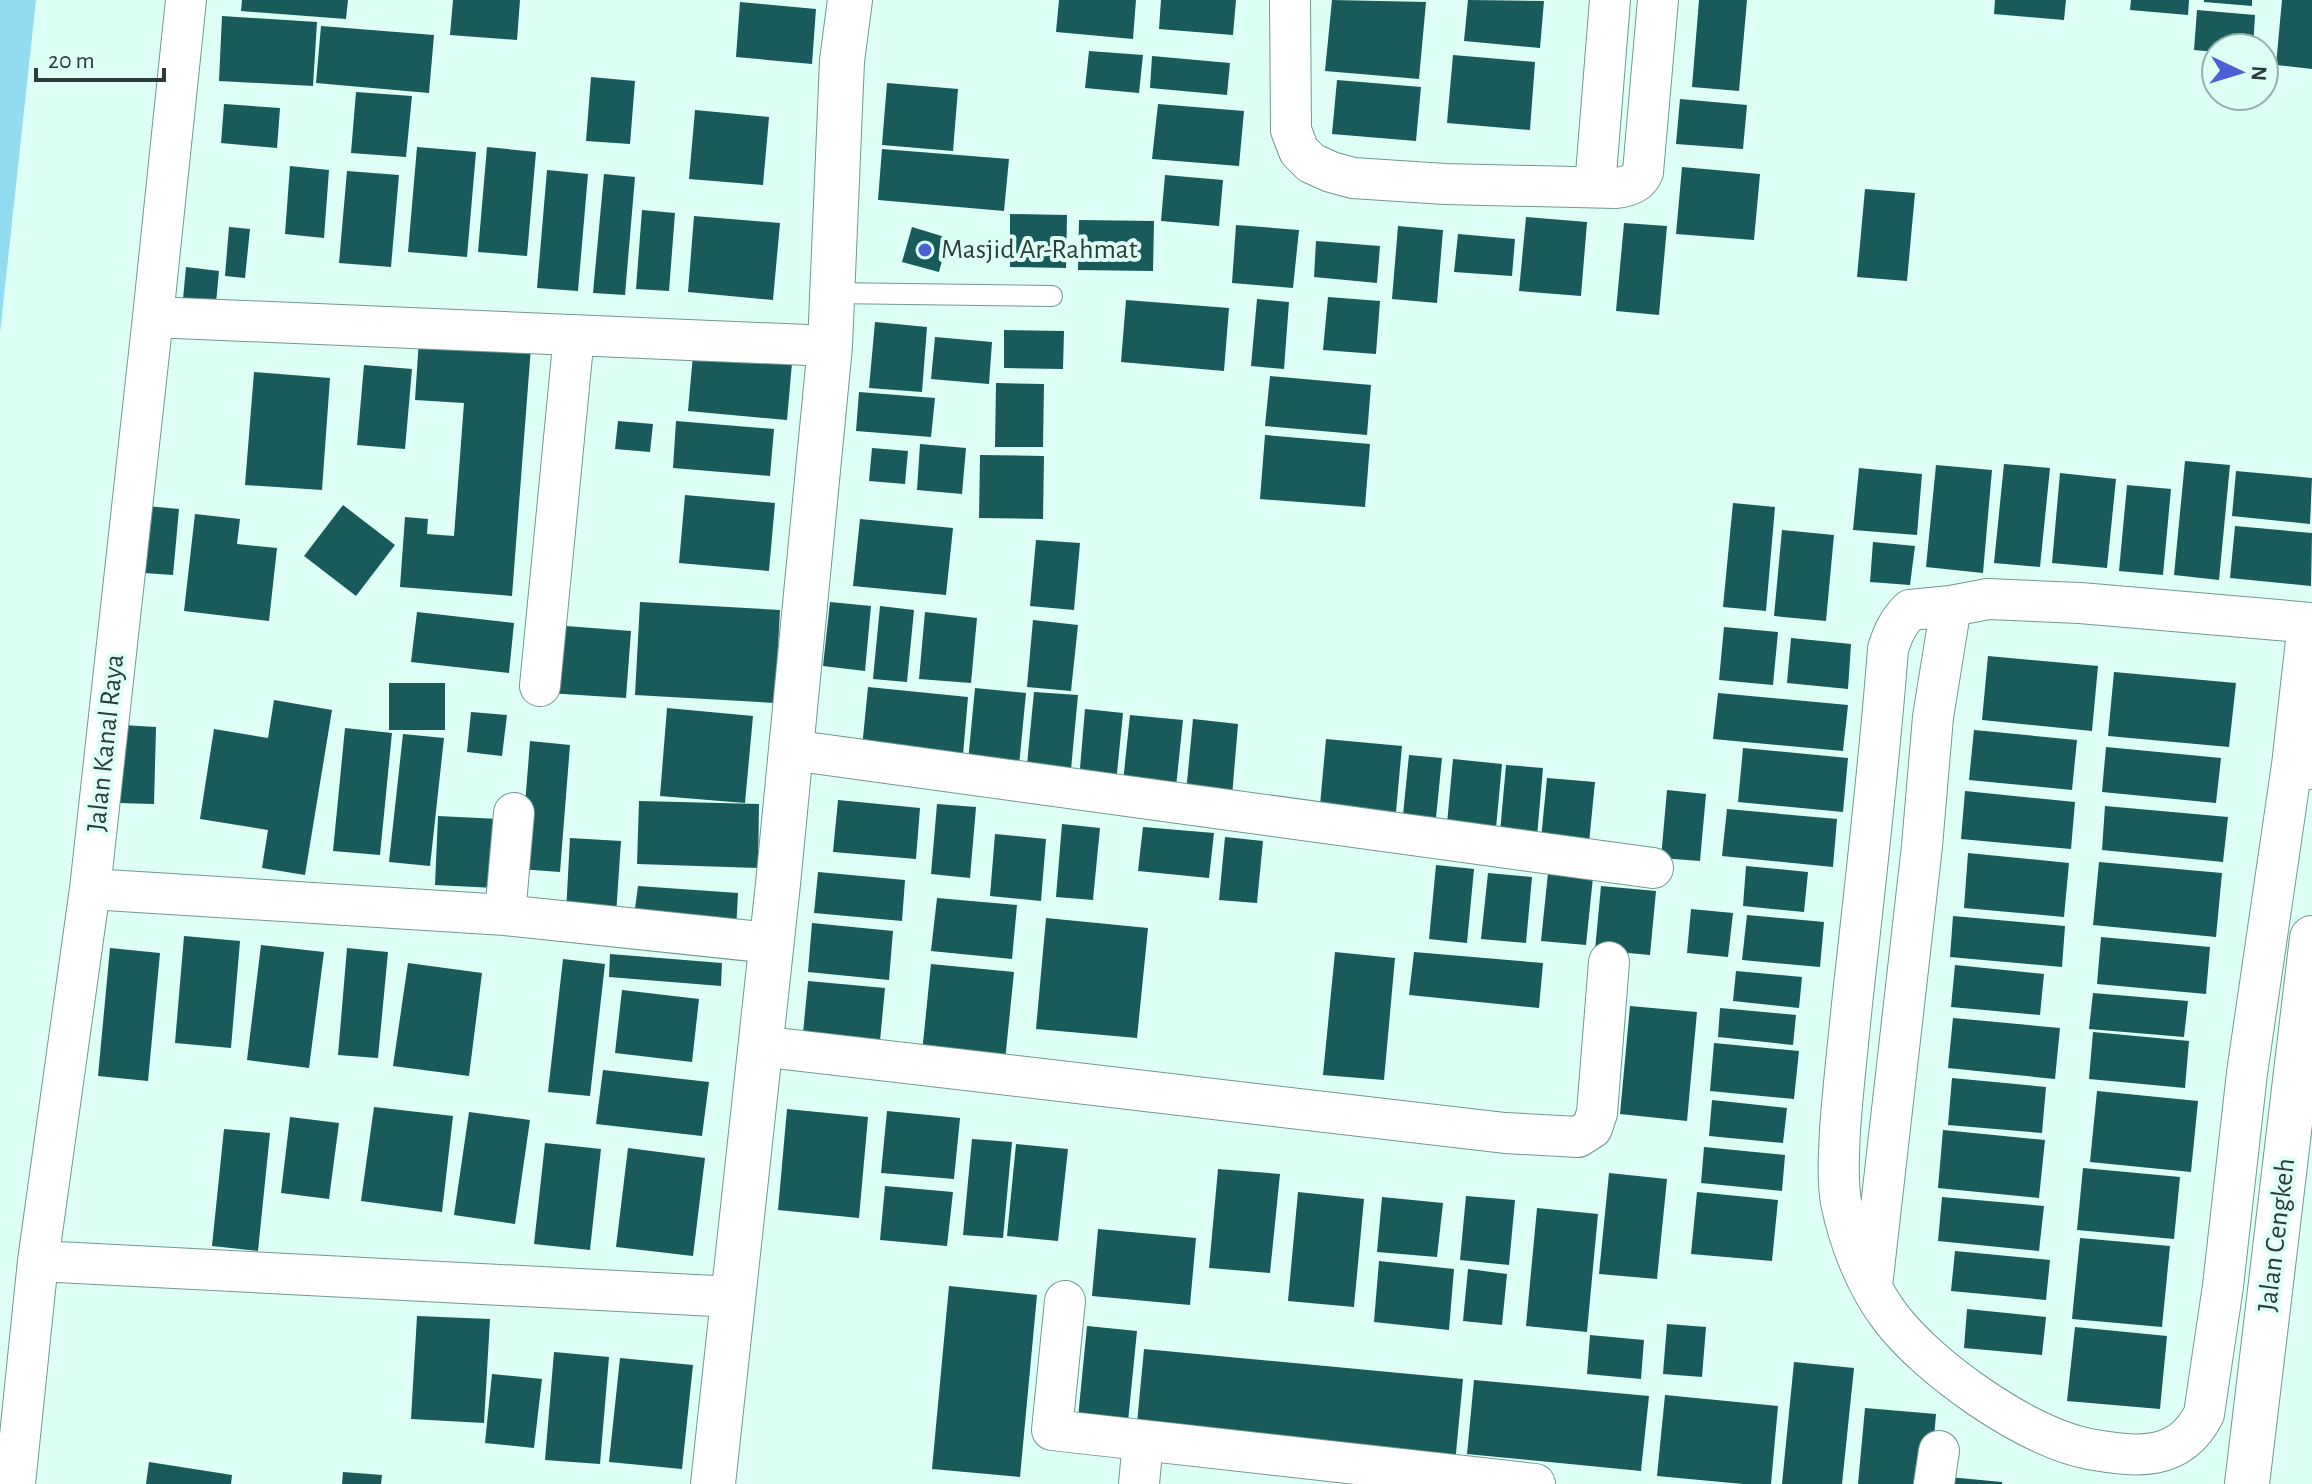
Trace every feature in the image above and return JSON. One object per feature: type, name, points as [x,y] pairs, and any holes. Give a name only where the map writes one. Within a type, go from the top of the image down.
[{"type":"street","name":"Jalan Kanal Raya","points":[[15,1484],[38,1261],[90,889],[186,0]]},
{"type":"street","points":[[713,1484],[791,750],[830,346],[842,61],[850,0]]},
{"type":"street","points":[[1290,0],[1291,130],[1299,151],[1311,163],[1353,178],[1445,184],[1595,187],[1627,187],[1641,177],[1658,0]]},
{"type":"street","points":[[1595,187],[1610,0]]},
{"type":"street","points":[[153,317],[830,346]]},
{"type":"street","points":[[540,686],[574,335]]},
{"type":"street","points":[[1988,599],[2080,603],[2310,623],[2302,767],[2247,1073],[2223,1286],[2204,1414],[2196,1430],[2168,1451],[2121,1455],[2080,1447],[2030,1426],[1987,1403],[1939,1367],[1891,1318],[1853,1246],[1841,1199],[1839,1155],[1843,1087],[1881,747],[1888,649],[1899,622],[1910,610],[1988,599]]},
{"type":"street","points":[[1872,1286],[1922,846],[1933,717],[1951,606]]},
{"type":"street","points":[[791,750],[1653,868]]},
{"type":"street","points":[[505,915],[514,813]]},
{"type":"street","points":[[90,889],[505,915],[771,943]]},
{"type":"street","name":"Jalan Cengkeh","points":[[2247,1484],[2308,1010],[2312,938]]},
{"type":"street","points":[[759,1046],[1505,1133],[1578,1137],[1592,1128],[1597,1113],[1609,962]]},
{"type":"street","points":[[38,1261],[734,1297]]},
{"type":"street","points":[[1065,1301],[1052,1430],[1535,1484]]},
{"type":"street","points":[[1139,1484],[1143,1441]]},
{"type":"lane","points":[[832,293],[1052,296]]},
{"type":"water","points":[[0,0],[36,0],[0,333]]},
{"type":"building","points":[[242,0],[348,0],[346,19],[241,11]]},
{"type":"building","points":[[453,0],[520,0],[517,40],[450,35]]},
{"type":"building","points":[[1059,0],[1136,0],[1133,39],[1056,32]]},
{"type":"building","points":[[1161,0],[1236,0],[1233,35],[1159,29]]},
{"type":"building","points":[[1332,0],[1426,2],[1419,79],[1325,71]]},
{"type":"building","points":[[1468,0],[1544,1],[1540,48],[1464,41]]},
{"type":"building","points":[[1699,0],[1747,0],[1739,91],[1692,87]]},
{"type":"building","points":[[1995,0],[2066,0],[2064,20],[1994,14]]},
{"type":"building","points":[[2131,0],[2189,0],[2188,15],[2130,10]]},
{"type":"building","points":[[2252,0],[2252,6],[2204,2]]},
{"type":"building","points":[[2282,0],[2312,0],[2312,69],[2280,65]]},
{"type":"building","points":[[740,2],[816,9],[812,64],[736,57]]},
{"type":"building","points":[[2197,10],[2255,15],[2254,32],[2200,32],[2200,51],[2194,50]]},
{"type":"building","points":[[222,16],[317,22],[313,86],[219,81]]},
{"type":"building","points":[[321,26],[434,35],[429,93],[316,83]]},
{"type":"building","points":[[1089,51],[1143,55],[1139,93],[1085,88]]},
{"type":"building","points":[[1453,55],[1535,62],[1530,130],[1447,123]]},
{"type":"building","points":[[1152,56],[1230,63],[1227,95],[1150,88]]},
{"type":"building","points":[[591,77],[635,81],[630,144],[586,141]]},
{"type":"building","points":[[1337,80],[1421,87],[1416,141],[1332,134]]},
{"type":"building","points":[[887,83],[958,89],[953,151],[882,145]]},
{"type":"building","points":[[356,92],[412,96],[406,157],[351,153]]},
{"type":"building","points":[[1680,99],[1747,105],[1743,149],[1676,144]]},
{"type":"building","points":[[224,104],[280,108],[277,148],[221,143]]},
{"type":"building","points":[[1158,104],[1244,111],[1239,166],[1152,159]]},
{"type":"building","points":[[695,110],[769,117],[763,185],[689,179]]},
{"type":"building","points":[[417,147],[476,152],[467,257],[408,252]]},
{"type":"building","points":[[487,147],[536,152],[527,256],[478,252]]},
{"type":"building","points":[[882,149],[1009,159],[1004,211],[878,200]]},
{"type":"building","points":[[290,166],[329,170],[324,238],[285,234]]},
{"type":"building","points":[[1682,167],[1760,174],[1754,240],[1676,234]]},
{"type":"building","points":[[547,170],[588,174],[578,291],[537,288]]},
{"type":"building","points":[[347,171],[399,175],[391,267],[339,263]]},
{"type":"building","points":[[604,174],[635,177],[625,295],[593,293]]},
{"type":"building","points":[[1165,175],[1223,180],[1219,226],[1161,221]]},
{"type":"building","points":[[1865,189],[1915,193],[1907,281],[1857,277]]},
{"type":"building","points":[[642,210],[675,213],[669,291],[636,289]]},
{"type":"building","points":[[1010,214],[1067,215],[1066,268],[1010,267]]},
{"type":"building","points":[[694,216],[780,223],[773,300],[688,292]]},
{"type":"building","points":[[1526,217],[1587,222],[1581,296],[1519,291]]},
{"type":"building","points":[[1079,220],[1154,221],[1153,271],[1078,270]]},
{"type":"building","points":[[1624,223],[1667,226],[1659,315],[1616,311]]},
{"type":"building","points":[[1236,225],[1299,230],[1293,288],[1232,283]]},
{"type":"building","points":[[1398,226],[1443,230],[1437,303],[1392,299]]},
{"type":"building","points":[[229,227],[250,229],[245,278],[225,276]]},
{"type":"building","name":"Masjid Ar-Rahmat","points":[[912,227],[948,238],[939,272],[902,262]]},
{"type":"building","points":[[1458,234],[1515,239],[1512,276],[1454,272]]},
{"type":"building","points":[[1316,241],[1380,246],[1377,283],[1314,277]]},
{"type":"building","points":[[186,267],[219,271],[216,303],[183,299]]},
{"type":"building","points":[[1328,297],[1380,301],[1376,354],[1323,350]]},
{"type":"building","points":[[1257,299],[1289,302],[1284,369],[1251,366]]},
{"type":"building","points":[[1126,300],[1229,308],[1224,371],[1121,362]]},
{"type":"building","points":[[875,322],[927,327],[922,392],[869,388]]},
{"type":"building","points":[[1004,330],[1064,331],[1063,369],[1004,368]]},
{"type":"building","points":[[935,337],[992,342],[989,384],[931,379]]},
{"type":"building","points":[[419,339],[531,347],[512,596],[400,587],[405,517],[428,519],[427,534],[454,536],[464,403],[415,400]]},
{"type":"building","points":[[693,355],[792,363],[787,420],[688,411]]},
{"type":"building","points":[[364,365],[412,369],[405,449],[357,445]]},
{"type":"building","points":[[254,372],[330,378],[322,490],[245,485]]},
{"type":"building","points":[[1270,376],[1371,385],[1367,435],[1265,426]]},
{"type":"building","points":[[996,383],[1044,384],[1043,447],[995,447]]},
{"type":"building","points":[[859,392],[935,398],[931,437],[856,431]]},
{"type":"building","points":[[618,421],[653,424],[650,452],[615,449]]},
{"type":"building","points":[[676,421],[774,429],[770,476],[673,468]]},
{"type":"building","points":[[1265,435],[1370,444],[1365,507],[1260,499]]},
{"type":"building","points":[[920,444],[966,448],[962,494],[917,490]]},
{"type":"building","points":[[872,448],[908,451],[905,484],[869,481]]},
{"type":"building","points":[[980,455],[1044,456],[1043,519],[979,518]]},
{"type":"building","points":[[2185,461],[2230,465],[2219,580],[2174,575]]},
{"type":"building","points":[[2004,464],[2050,468],[2040,567],[1994,563]]},
{"type":"building","points":[[1936,465],[1992,470],[1983,573],[1926,567]]},
{"type":"building","points":[[1859,468],[1922,474],[1917,535],[1853,530]]},
{"type":"building","points":[[2236,471],[2312,478],[2310,524],[2232,516]]},
{"type":"building","points":[[2060,473],[2116,479],[2107,568],[2052,563]]},
{"type":"building","points":[[2127,485],[2171,489],[2163,575],[2119,571]]},
{"type":"building","points":[[685,495],[775,503],[769,571],[679,563]]},
{"type":"building","points":[[1733,503],[1775,507],[1766,611],[1723,607]]},
{"type":"building","points":[[135,505],[179,509],[173,575],[130,572]]},
{"type":"building","points":[[343,505],[395,545],[356,596],[304,556]]},
{"type":"building","points":[[195,514],[240,519],[237,544],[277,548],[269,621],[184,611]]},
{"type":"building","points":[[860,519],[953,528],[946,595],[853,586]]},
{"type":"building","points":[[2235,526],[2312,533],[2311,586],[2230,578]]},
{"type":"building","points":[[1782,530],[1834,535],[1826,621],[1774,616]]},
{"type":"building","points":[[1036,540],[1080,543],[1074,610],[1030,606]]},
{"type":"building","points":[[1873,542],[1915,546],[1910,585],[1870,582]]},
{"type":"building","points":[[640,602],[780,610],[775,703],[635,695]]},
{"type":"building","points":[[830,602],[871,606],[865,671],[823,666]]},
{"type":"building","points":[[880,606],[914,610],[907,682],[873,679]]},
{"type":"building","points":[[417,612],[514,623],[509,673],[411,662]]},
{"type":"building","points":[[925,612],[977,618],[971,683],[919,679]]},
{"type":"building","points":[[1033,620],[1078,625],[1071,691],[1027,687]]},
{"type":"building","points":[[553,625],[631,631],[626,698],[548,693]]},
{"type":"building","points":[[1724,627],[1778,632],[1773,685],[1719,680]]},
{"type":"building","points":[[1791,638],[1851,644],[1848,689],[1787,683]]},
{"type":"building","points":[[1988,656],[2098,666],[2092,731],[1982,720]]},
{"type":"building","points":[[2114,672],[2236,683],[2229,747],[2108,736]]},
{"type":"building","points":[[389,683],[445,683],[445,730],[389,730]]},
{"type":"building","points":[[868,687],[968,697],[962,767],[861,758]]},
{"type":"building","points":[[975,688],[1026,693],[1019,766],[968,761]]},
{"type":"building","points":[[1034,692],[1078,695],[1070,780],[1026,775]]},
{"type":"building","points":[[1718,693],[1848,705],[1843,751],[1713,739]]},
{"type":"building","points":[[274,700],[332,710],[305,875],[262,868],[268,830],[200,819],[214,729],[268,738]]},
{"type":"building","points":[[667,708],[753,716],[745,803],[660,796]]},
{"type":"building","points":[[1085,709],[1123,713],[1116,783],[1079,780]]},
{"type":"building","points":[[471,712],[507,715],[502,756],[467,752]]},
{"type":"building","points":[[1130,715],[1183,720],[1175,797],[1122,792]]},
{"type":"building","points":[[1193,719],[1238,724],[1232,797],[1186,793]]},
{"type":"building","points":[[123,725],[156,727],[154,804],[119,803]]},
{"type":"building","points":[[345,728],[392,733],[380,855],[333,851]]},
{"type":"building","points":[[1974,730],[2077,740],[2072,790],[1969,780]]},
{"type":"building","points":[[403,734],[444,738],[430,866],[389,862]]},
{"type":"building","points":[[1326,739],[1402,746],[1395,823],[1319,816]]},
{"type":"building","points":[[530,741],[570,745],[560,872],[520,869]]},
{"type":"building","points":[[2106,747],[2221,758],[2216,803],[2102,792]]},
{"type":"building","points":[[1743,748],[1848,758],[1843,812],[1738,802]]},
{"type":"building","points":[[1409,755],[1442,758],[1436,818],[1403,815]]},
{"type":"building","points":[[1453,759],[1502,764],[1496,828],[1447,824]]},
{"type":"building","points":[[1506,765],[1543,768],[1536,848],[1499,844]]},
{"type":"building","points":[[1547,778],[1595,782],[1589,843],[1541,839]]},
{"type":"building","points":[[1667,790],[1706,794],[1700,861],[1661,858]]},
{"type":"building","points":[[1965,791],[2075,802],[2071,849],[1961,839]]},
{"type":"building","points":[[838,800],[920,808],[916,859],[833,852]]},
{"type":"building","points":[[639,801],[759,804],[758,868],[637,864]]},
{"type":"building","points":[[937,804],[976,807],[970,878],[931,874]]},
{"type":"building","points":[[2105,806],[2228,817],[2223,862],[2102,850]]},
{"type":"building","points":[[1727,809],[1837,819],[1833,867],[1722,856]]},
{"type":"building","points":[[438,816],[499,819],[495,888],[435,885]]},
{"type":"building","points":[[1062,824],[1100,828],[1093,900],[1056,897]]},
{"type":"building","points":[[1143,827],[1214,833],[1209,878],[1138,871]]},
{"type":"building","points":[[995,834],[1046,839],[1041,901],[990,896]]},
{"type":"building","points":[[1225,837],[1263,841],[1257,903],[1219,900]]},
{"type":"building","points":[[570,838],[621,841],[616,915],[566,912]]},
{"type":"building","points":[[1968,853],[2069,863],[2064,917],[1964,908]]},
{"type":"building","points":[[2099,862],[2222,873],[2216,937],[2093,925]]},
{"type":"building","points":[[1436,865],[1474,869],[1467,943],[1429,939]]},
{"type":"building","points":[[1746,866],[1808,872],[1804,912],[1743,906]]},
{"type":"building","points":[[818,872],[905,880],[902,921],[814,913]]},
{"type":"building","points":[[1488,873],[1532,877],[1526,943],[1481,939]]},
{"type":"building","points":[[1548,873],[1593,877],[1586,945],[1541,941]]},
{"type":"building","points":[[638,886],[738,893],[736,931],[633,924]]},
{"type":"building","points":[[1601,886],[1656,891],[1650,955],[1595,950]]},
{"type":"building","points":[[937,898],[1017,905],[1012,959],[931,951]]},
{"type":"building","points":[[1691,909],[1733,913],[1728,957],[1687,953]]},
{"type":"building","points":[[1747,915],[1824,922],[1820,967],[1742,960]]},
{"type":"building","points":[[1953,916],[2065,926],[2062,967],[1950,957]]},
{"type":"building","points":[[1046,918],[1148,928],[1137,1038],[1036,1029]]},
{"type":"building","points":[[812,923],[893,931],[889,980],[808,972]]},
{"type":"building","points":[[184,936],[240,941],[231,1048],[175,1043]]},
{"type":"building","points":[[2101,937],[2210,947],[2206,994],[2097,984]]},
{"type":"building","points":[[261,945],[324,952],[309,1068],[247,1060]]},
{"type":"building","points":[[110,948],[160,953],[148,1081],[98,1076]]},
{"type":"building","points":[[347,948],[388,952],[378,1058],[338,1055]]},
{"type":"building","points":[[1335,952],[1395,958],[1384,1080],[1323,1075]]},
{"type":"building","points":[[1414,952],[1543,963],[1539,1008],[1409,995]]},
{"type":"building","points":[[610,954],[722,963],[721,986],[609,977]]},
{"type":"building","points":[[563,959],[605,964],[590,1096],[548,1092]]},
{"type":"building","points":[[408,963],[482,973],[469,1076],[393,1066]]},
{"type":"building","points":[[931,964],[1014,972],[1005,1061],[922,1053]]},
{"type":"building","points":[[1955,965],[2044,974],[2040,1015],[1951,1007]]},
{"type":"building","points":[[1736,971],[1802,977],[1799,1008],[1733,1001]]},
{"type":"building","points":[[808,981],[885,988],[880,1041],[803,1033]]},
{"type":"building","points":[[622,990],[699,999],[692,1062],[615,1053]]},
{"type":"building","points":[[2093,993],[2188,1001],[2184,1037],[2089,1029]]},
{"type":"building","points":[[1630,1006],[1697,1012],[1687,1121],[1620,1114]]},
{"type":"building","points":[[1720,1008],[1796,1015],[1793,1045],[1718,1037]]},
{"type":"building","points":[[1953,1018],[2060,1028],[2055,1079],[1948,1068]]},
{"type":"building","points":[[2093,1032],[2189,1041],[2185,1088],[2089,1079]]},
{"type":"building","points":[[1714,1043],[1799,1051],[1794,1099],[1710,1091]]},
{"type":"building","points":[[603,1070],[709,1082],[702,1136],[596,1124]]},
{"type":"building","points":[[1952,1078],[2046,1087],[2042,1133],[1948,1125]]},
{"type":"building","points":[[2097,1091],[2198,1101],[2191,1172],[2090,1162]]},
{"type":"building","points":[[1712,1100],[1787,1108],[1783,1143],[1709,1136]]},
{"type":"building","points":[[374,1107],[453,1116],[442,1212],[361,1201]]},
{"type":"building","points":[[787,1109],[868,1117],[859,1218],[778,1210]]},
{"type":"building","points":[[887,1111],[960,1118],[954,1179],[881,1173]]},
{"type":"building","points":[[469,1112],[530,1120],[515,1224],[454,1215]]},
{"type":"building","points":[[290,1117],[339,1123],[329,1199],[281,1193]]},
{"type":"building","points":[[224,1129],[270,1133],[258,1251],[212,1246]]},
{"type":"building","points":[[1943,1130],[2045,1140],[2039,1198],[1938,1188]]},
{"type":"building","points":[[972,1139],[1012,1142],[1003,1238],[963,1235]]},
{"type":"building","points":[[545,1143],[601,1149],[590,1250],[534,1244]]},
{"type":"building","points":[[1016,1144],[1068,1149],[1058,1241],[1007,1236]]},
{"type":"building","points":[[1704,1147],[1785,1155],[1782,1191],[1701,1183]]},
{"type":"building","points":[[628,1148],[705,1158],[693,1256],[616,1247]]},
{"type":"building","points":[[2083,1168],[2180,1177],[2174,1239],[2077,1230]]},
{"type":"building","points":[[1218,1169],[1280,1174],[1270,1273],[1209,1268]]},
{"type":"building","points":[[1609,1173],[1667,1179],[1657,1279],[1599,1274]]},
{"type":"building","points":[[885,1186],[953,1192],[947,1246],[880,1240]]},
{"type":"building","points":[[1298,1192],[1364,1199],[1354,1307],[1288,1301]]},
{"type":"building","points":[[1697,1192],[1778,1200],[1772,1261],[1691,1254]]},
{"type":"building","points":[[1466,1196],[1515,1200],[1509,1265],[1460,1260]]},
{"type":"building","points":[[1382,1197],[1443,1203],[1437,1257],[1377,1252]]},
{"type":"building","points":[[1942,1197],[2044,1206],[2039,1251],[1938,1241]]},
{"type":"building","points":[[1537,1208],[1598,1214],[1587,1332],[1526,1326]]},
{"type":"building","points":[[1098,1229],[1196,1238],[1190,1305],[1092,1296]]},
{"type":"building","points":[[2080,1238],[2170,1246],[2162,1327],[2072,1319]]},
{"type":"building","points":[[1955,1251],[2050,1260],[2046,1300],[1951,1291]]},
{"type":"building","points":[[1379,1261],[1454,1269],[1449,1330],[1374,1322]]},
{"type":"building","points":[[1468,1269],[1507,1274],[1502,1325],[1463,1321]]},
{"type":"building","points":[[949,1286],[1037,1295],[1020,1477],[932,1469]]},
{"type":"building","points":[[1967,1309],[2046,1317],[2042,1355],[1964,1348]]},
{"type":"building","points":[[417,1316],[490,1319],[484,1423],[411,1419]]},
{"type":"building","points":[[1667,1324],[1706,1327],[1702,1377],[1663,1374]]},
{"type":"building","points":[[1087,1326],[1137,1331],[1127,1432],[1077,1428]]},
{"type":"building","points":[[2075,1327],[2167,1336],[2160,1409],[2067,1401]]},
{"type":"building","points":[[1590,1335],[1644,1340],[1641,1379],[1587,1374]]},
{"type":"building","points":[[1144,1349],[1463,1379],[1455,1464],[1136,1434]]},
{"type":"building","points":[[554,1352],[609,1357],[600,1464],[545,1460]]},
{"type":"building","points":[[620,1358],[693,1365],[682,1469],[609,1462]]},
{"type":"building","points":[[1794,1362],[1854,1368],[1842,1484],[1782,1484]]},
{"type":"building","points":[[492,1374],[542,1379],[534,1448],[485,1443]]},
{"type":"building","points":[[1474,1380],[1649,1396],[1641,1471],[1467,1454]]},
{"type":"building","points":[[1665,1395],[1778,1406],[1771,1484],[1657,1476]]},
{"type":"building","points":[[1865,1408],[1936,1414],[1930,1484],[1858,1484]]},
{"type":"building","points":[[149,1462],[232,1475],[231,1484],[146,1484]]},
{"type":"building","points":[[343,1472],[382,1475],[381,1484],[342,1484]]},
{"type":"building","points":[[1938,1476],[2002,1482],[2002,1484],[1937,1484]]},
{"type":"place","name":"Masjid Ar-Rahmat","points":[[925,250]]}]
